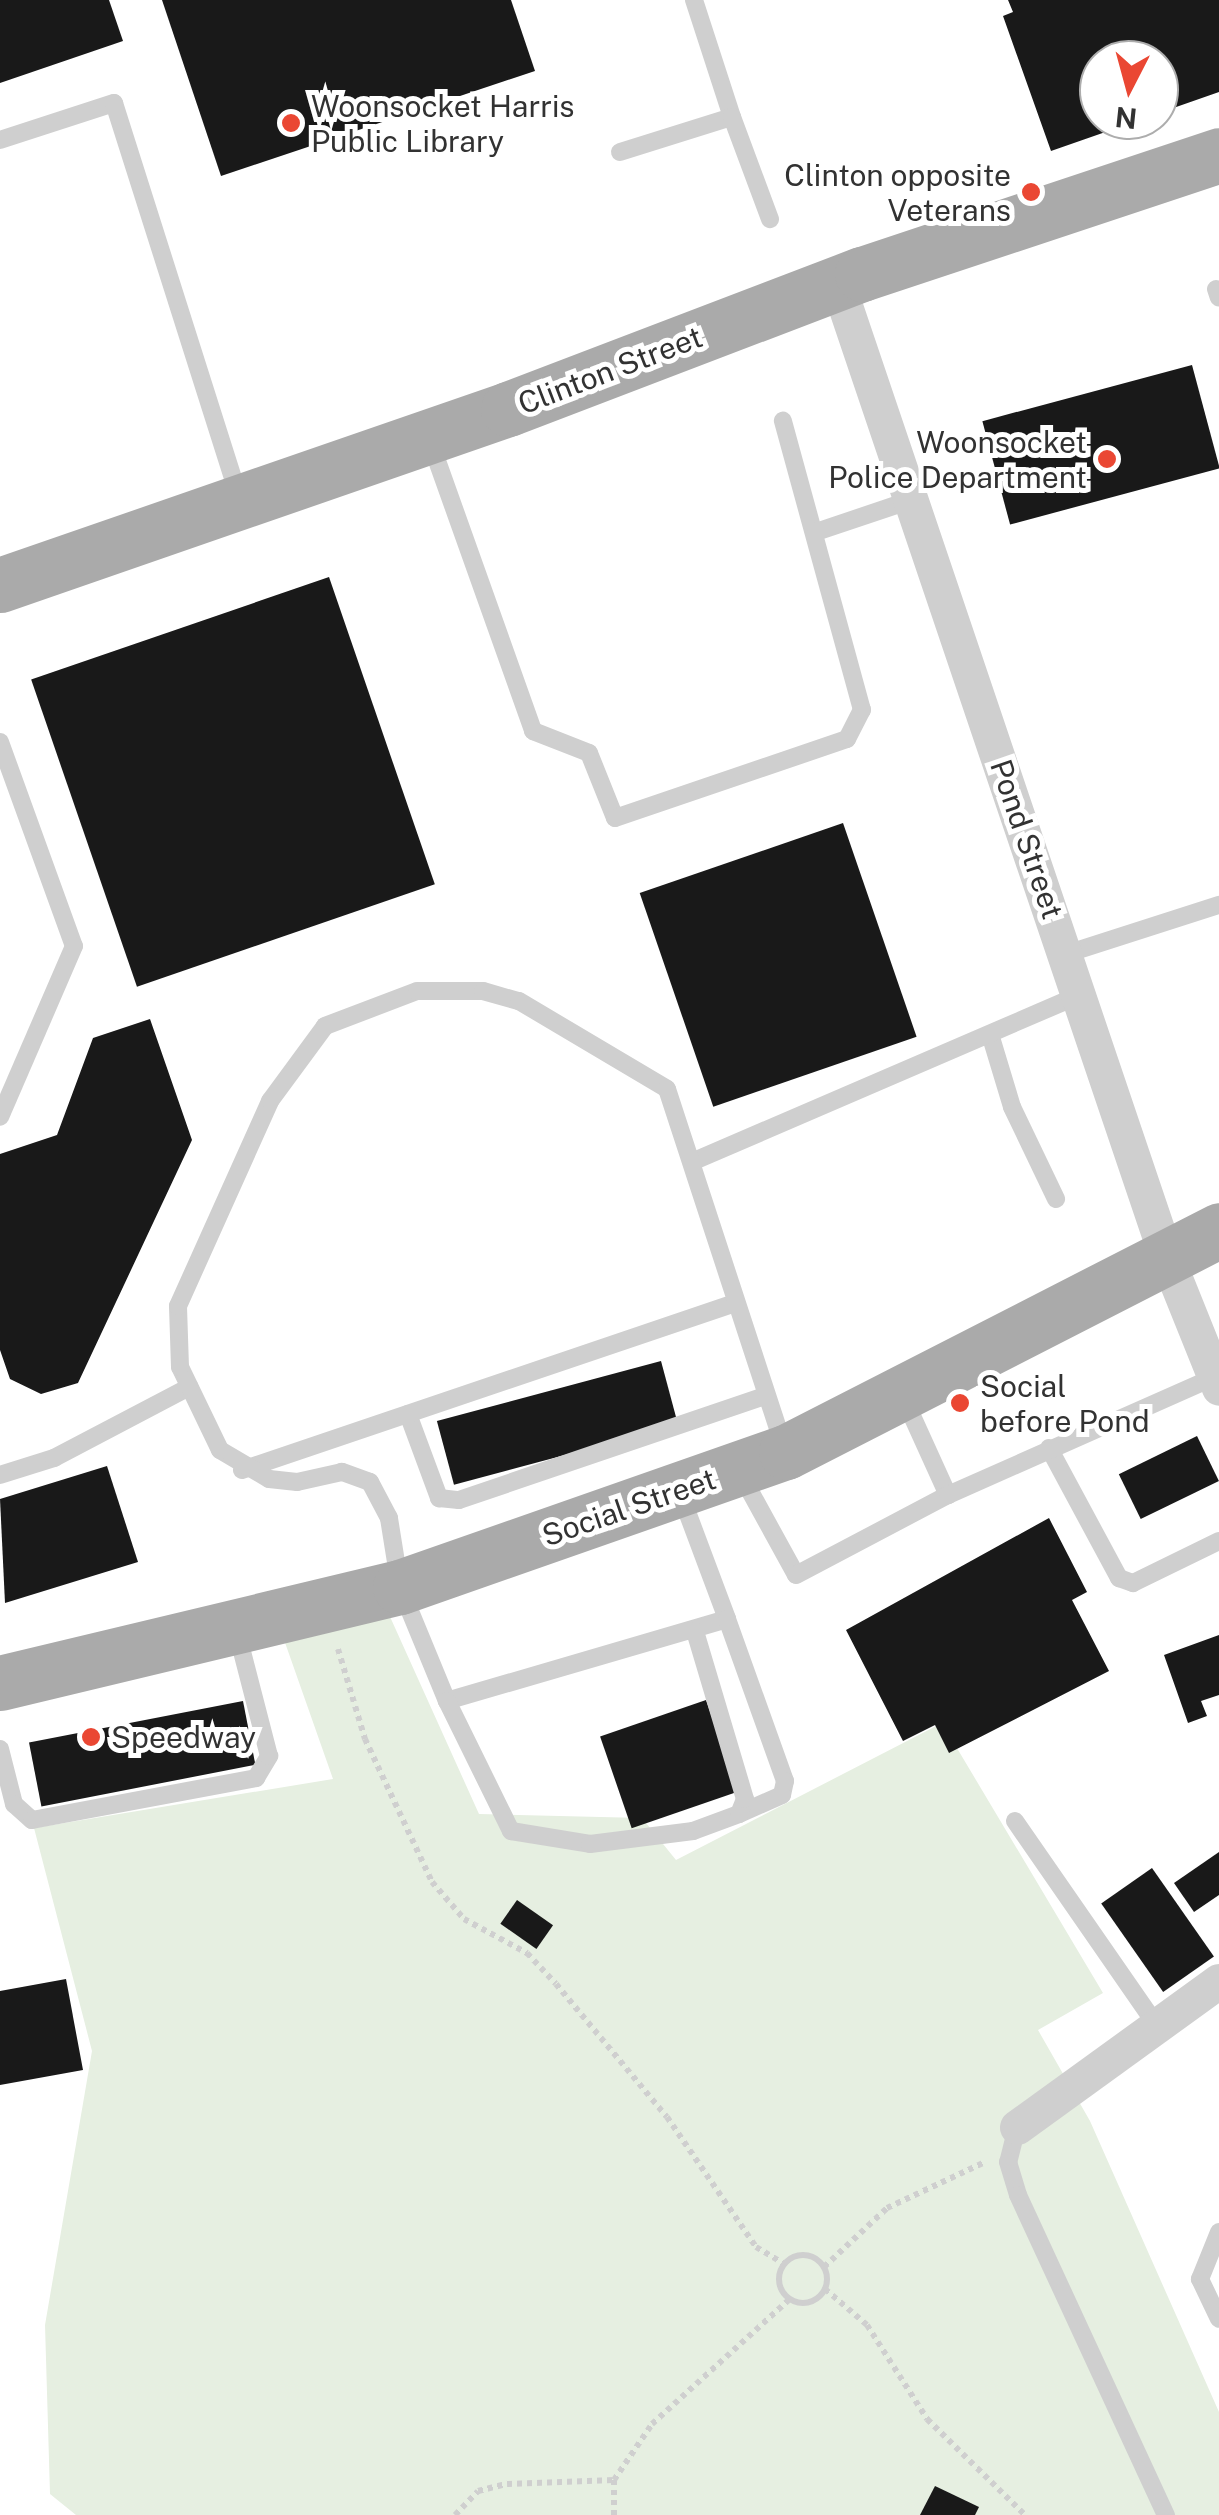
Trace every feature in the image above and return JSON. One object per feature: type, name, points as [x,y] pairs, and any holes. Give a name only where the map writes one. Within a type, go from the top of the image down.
[{"type":"main road","name":"Clinton Street","points":[[0,584],[428,436],[839,288],[862,274],[1219,156]]},
{"type":"main road","name":"Social Street","points":[[0,1682],[236,1629],[400,1586],[762,1460],[903,1396],[1219,1230]]},
{"type":"street","name":"Pond Street","points":[[839,288],[1166,1256],[1217,1383]]},
{"type":"street","points":[[1017,2127],[1219,1981]]},
{"type":"lane","points":[[694,0],[770,219]]},
{"type":"lane","points":[[0,140],[114,102],[241,501]]},
{"type":"lane","points":[[620,152],[732,116]]},
{"type":"lane","points":[[428,436],[533,730],[590,753],[615,818],[847,739],[862,710],[783,421]]},
{"type":"lane","points":[[816,532],[911,500]]},
{"type":"lane","points":[[0,742],[74,946],[0,1117]]},
{"type":"lane","points":[[1066,954],[1219,905]]},
{"type":"lane","points":[[679,1490],[785,1781],[782,1796],[739,1814],[647,1842],[526,1838],[501,1819],[447,1701],[400,1586],[389,1518],[370,1482],[342,1472],[297,1482],[242,1470],[220,1450],[188,1387],[175,1331],[200,1243],[270,1101],[305,1048],[345,1013],[417,991],[465,989],[519,1002],[667,1088],[694,1161],[766,1396],[762,1460],[796,1575],[1050,1448],[1217,1383]]},
{"type":"lane","points":[[694,1161],[1080,996]]},
{"type":"lane","points":[[990,1034],[1012,1108],[1056,1199]]},
{"type":"lane","points":[[242,1470],[735,1303]]},
{"type":"lane","points":[[0,1474],[54,1458],[188,1387]]},
{"type":"lane","points":[[408,1414],[439,1498],[459,1500],[766,1396]]},
{"type":"lane","points":[[903,1396],[948,1496]]},
{"type":"lane","points":[[1050,1448],[1119,1578],[1133,1583],[1219,1541]]},
{"type":"lane","points":[[447,1701],[726,1619]]},
{"type":"lane","points":[[0,1749],[14,1804],[32,1820],[256,1778],[269,1756],[236,1629]]},
{"type":"lane","points":[[694,1631],[745,1788],[739,1814]]},
{"type":"lane","points":[[1015,1820],[1156,2025]]},
{"type":"lane","points":[[1017,2127],[1008,2162],[1166,2515]]},
{"type":"lane","points":[[1219,2232],[1200,2279],[1219,2319]]},
{"type":"path","points":[[323,1607],[365,1739],[432,1882],[464,1919],[527,1954],[556,1984],[666,2117],[756,2247],[784,2264]]},
{"type":"path","points":[[1008,2162],[970,2164],[930,2182],[861,2228],[824,2267],[825,2289],[868,2326],[927,2418],[1026,2515]]},
{"type":"path","points":[[784,2264],[805,2255],[824,2267]]},
{"type":"path","points":[[784,2264],[780,2286],[790,2299]]},
{"type":"path","points":[[614,2515],[614,2480],[652,2424],[790,2299],[813,2301],[825,2289]]},
{"type":"path","points":[[455,2515],[478,2491],[508,2484],[614,2480]]},
{"type":"shaded area","points":[[373,1579],[479,1814],[642,1818],[676,1860],[942,1723],[1103,1993],[1038,2030],[1090,2121],[1219,2412],[1219,2515],[76,2515],[50,2494],[45,2325],[92,2051],[34,1828],[333,1779],[276,1617]]},
{"type":"building","points":[[0,0],[109,0],[123,41],[0,83]]},
{"type":"building","name":"Woonsocket Harris Public Library","points":[[162,0],[511,0],[535,71],[221,176]]},
{"type":"building","points":[[1008,0],[1219,0],[1219,92],[1179,106],[1179,40],[1079,40],[1079,140],[1083,140],[1051,151],[1003,16],[1013,12]]},
{"type":"building","name":"Woonsocket Police Department","points":[[1192,365],[1219,469],[1010,525],[982,421]]},
{"type":"building","points":[[329,577],[435,884],[137,987],[31,680]]},
{"type":"building","points":[[843,823],[917,1037],[713,1107],[640,893]]},
{"type":"building","points":[[150,1019],[192,1140],[78,1383],[41,1394],[10,1379],[0,1350],[0,1154],[57,1135],[93,1038]]},
{"type":"building","points":[[661,1361],[678,1425],[454,1485],[437,1421]]},
{"type":"building","points":[[1197,1436],[1219,1481],[1141,1519],[1119,1474]]},
{"type":"building","points":[[107,1466],[138,1562],[5,1603],[0,1499]]},
{"type":"building","points":[[1049,1518],[1087,1592],[1072,1600],[1109,1671],[949,1753],[935,1725],[903,1741],[846,1630]]},
{"type":"building","points":[[1219,1635],[1219,1695],[1201,1701],[1207,1716],[1188,1723],[1164,1655]]},
{"type":"building","points":[[706,1700],[738,1792],[632,1828],[600,1736]]},
{"type":"building","points":[[243,1701],[255,1765],[41,1806],[29,1743]]},
{"type":"building","points":[[1219,1852],[1219,1895],[1194,1912],[1174,1883]]},
{"type":"building","points":[[1152,1868],[1214,1956],[1163,1992],[1101,1904]]},
{"type":"building","points":[[517,1900],[553,1925],[536,1949],[500,1924]]},
{"type":"building","points":[[66,1979],[83,2070],[0,2085],[0,1991]]},
{"type":"building","points":[[935,2486],[979,2507],[975,2515],[920,2515]]},
{"type":"place","name":"Woonsocket Harris Public Library","points":[[291,123]]},
{"type":"place","name":"Clinton opposite Veterans","points":[[1031,192]]},
{"type":"place","name":"Woonsocket Police Department","points":[[1107,459]]},
{"type":"place","name":"Social before Pond","points":[[960,1403]]},
{"type":"place","name":"Speedway","points":[[91,1737]]}]
